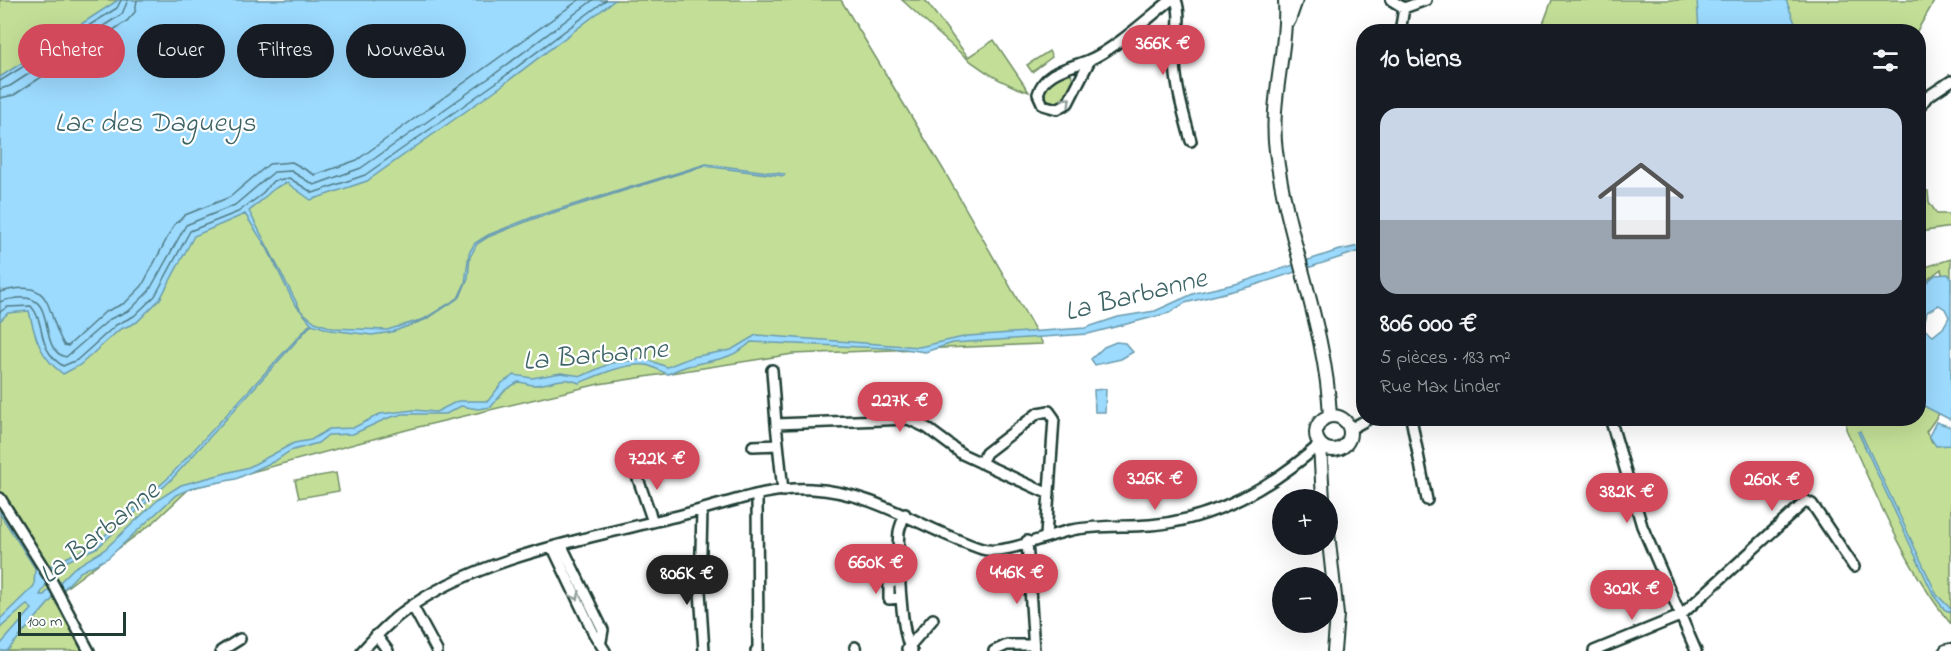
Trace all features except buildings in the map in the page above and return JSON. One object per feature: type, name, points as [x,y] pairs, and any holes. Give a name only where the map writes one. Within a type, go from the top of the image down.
[{"type":"main road","points":[[1285,0],[1284,38],[1274,113],[1275,148],[1294,244],[1319,330],[1330,416]]},
{"type":"main road","points":[[1284,38],[1296,0]]},
{"type":"main road","points":[[1321,464],[1332,450],[1345,445],[1350,429],[1342,418],[1330,416],[1320,420],[1316,430],[1320,444],[1321,464],[1322,489]]},
{"type":"main road","points":[[1320,444],[1332,450]]},
{"type":"main road","points":[[1330,555],[1337,615],[1334,651]]},
{"type":"main road","points":[[1946,651],[1951,650]]},
{"type":"street","points":[[1090,60],[1068,103],[1058,109],[1047,108],[1040,102],[1038,94],[1040,86],[1070,66],[1090,60],[1173,0],[1179,8],[1175,60],[1177,81],[1191,141]]},
{"type":"street","points":[[1391,0],[1404,8]]},
{"type":"street","points":[[1404,8],[1426,0]]},
{"type":"street","points":[[1401,24],[1404,8]]},
{"type":"street","points":[[1070,66],[1077,84]]},
{"type":"street","points":[[1926,99],[1948,83]]},
{"type":"street","points":[[772,370],[783,491]]},
{"type":"street","points":[[981,463],[986,453],[1038,413],[1048,411],[1054,418],[1046,536]]},
{"type":"street","points":[[776,424],[908,419],[927,428],[962,454],[1049,494]]},
{"type":"street","points":[[1350,429],[1356,426]]},
{"type":"street","points":[[1413,426],[1427,500]]},
{"type":"street","points":[[1612,426],[1642,526],[1696,651]]},
{"type":"street","points":[[362,651],[376,635],[412,605],[463,577],[558,547],[783,491],[810,488],[849,494],[905,514],[984,550],[1001,550],[1076,529],[1151,525],[1196,517],[1253,493],[1287,473],[1320,444]]},
{"type":"street","points":[[753,446],[778,445]]},
{"type":"street","points":[[1307,457],[1321,464]]},
{"type":"street","points":[[635,470],[653,522]]},
{"type":"street","points":[[756,651],[758,648],[757,497]]},
{"type":"street","points":[[0,498],[54,585],[89,651]]},
{"type":"street","points":[[1594,651],[1680,616],[1806,501],[1812,504],[1854,567]]},
{"type":"street","points":[[702,510],[704,651]]},
{"type":"street","points":[[905,514],[899,530],[900,577],[889,585],[889,598],[901,598],[908,650]]},
{"type":"street","points":[[994,651],[1007,645],[1034,648],[1027,542]]},
{"type":"street","points":[[558,547],[603,630],[601,641],[605,651]]},
{"type":"street","points":[[412,605],[437,651]]},
{"type":"street","points":[[908,650],[933,619]]},
{"type":"street","points":[[376,635],[388,651]]},
{"type":"street","points":[[221,651],[240,639]]},
{"type":"green space","points":[[0,0],[841,0],[943,169],[1043,344],[793,354],[599,384],[410,429],[189,489],[154,522],[63,590],[92,651],[0,651]]},
{"type":"green space","points":[[902,0],[925,0],[968,57],[994,40],[1029,92],[1010,85],[977,66]]},
{"type":"green space","points":[[1552,0],[1935,0],[1921,24],[1543,24]]},
{"type":"green space","points":[[1049,51],[1052,57],[1032,72],[1027,65]]},
{"type":"green space","points":[[1066,71],[1071,74],[1074,83],[1065,100],[1055,106],[1043,100],[1044,84]]},
{"type":"green space","points":[[1926,190],[1929,202],[1937,214],[1951,214],[1951,227],[1926,231]]},
{"type":"green space","points":[[1951,259],[1951,291],[1945,288],[1941,269],[1926,281],[1926,267]]},
{"type":"green space","points":[[1926,406],[1941,411],[1926,432],[1932,442],[1951,441],[1951,624],[1906,556],[1846,426],[1926,426]]},
{"type":"green space","points":[[336,473],[339,491],[299,498],[295,480]]},
{"type":"water","name":"Lac des Dagueys","points":[[118,0],[615,0],[500,87],[367,181],[311,200],[287,183],[272,191],[249,211],[301,311],[315,322],[332,328],[387,330],[424,319],[458,298],[465,283],[469,253],[475,243],[488,235],[533,217],[706,164],[785,174],[784,176],[704,166],[533,219],[488,237],[477,244],[470,257],[468,278],[460,297],[427,319],[392,332],[372,335],[330,330],[312,324],[170,481],[98,547],[50,569],[49,566],[95,544],[167,479],[311,323],[294,303],[267,248],[245,214],[194,236],[160,299],[137,322],[119,330],[80,365],[63,374],[44,354],[29,311],[8,313],[0,321],[0,77],[18,65],[18,78],[125,78],[125,24],[81,24]]},
{"type":"water","points":[[1697,0],[1786,0],[1795,24],[1699,24]]},
{"type":"water","points":[[1356,247],[1356,252],[1252,286],[1185,303],[1169,313],[1088,334],[953,343],[925,352],[905,349],[751,342],[741,350],[721,359],[690,365],[668,374],[649,366],[638,365],[612,370],[579,383],[567,380],[538,385],[518,382],[505,390],[491,407],[478,409],[461,406],[446,414],[403,414],[388,418],[353,434],[328,435],[318,443],[290,451],[275,461],[236,479],[195,487],[176,495],[108,558],[80,572],[61,592],[57,585],[74,568],[104,550],[159,499],[181,485],[249,467],[294,443],[311,440],[329,429],[353,428],[380,414],[414,410],[436,412],[458,401],[488,401],[502,383],[514,375],[532,378],[561,373],[582,376],[611,363],[646,359],[667,367],[692,357],[731,350],[756,335],[919,347],[968,336],[1085,328],[1118,317],[1155,311],[1195,293],[1239,283]]},
{"type":"water","points":[[1948,274],[1951,278],[1951,420],[1926,407],[1926,330],[1933,336],[1943,328],[1949,317],[1945,309],[1939,305],[1927,312],[1926,316],[1926,283],[1935,275]]},
{"type":"water","points":[[1116,342],[1125,343],[1133,352],[1121,359],[1095,365],[1091,359],[1104,347]]},
{"type":"water","points":[[1106,389],[1105,412],[1095,412],[1094,390]]},
{"type":"water","points":[[1936,422],[1951,427],[1951,445],[1936,446],[1929,436]]},
{"type":"water","points":[[1860,431],[1937,595],[1951,609],[1951,613],[1944,609],[1934,596],[1858,432]]},
{"type":"water","points":[[0,509],[48,581],[40,595],[44,595],[51,587],[55,596],[7,651],[0,651],[0,645],[32,609],[27,605],[0,628],[0,619],[34,586],[35,568],[0,514]]},
{"type":"water label","name":"La Barbanne","points":[[1135,293]]},
{"type":"water label","name":"La Barbanne","points":[[595,353]]},
{"type":"water label","name":"La Barbanne","points":[[98,531]]}]
